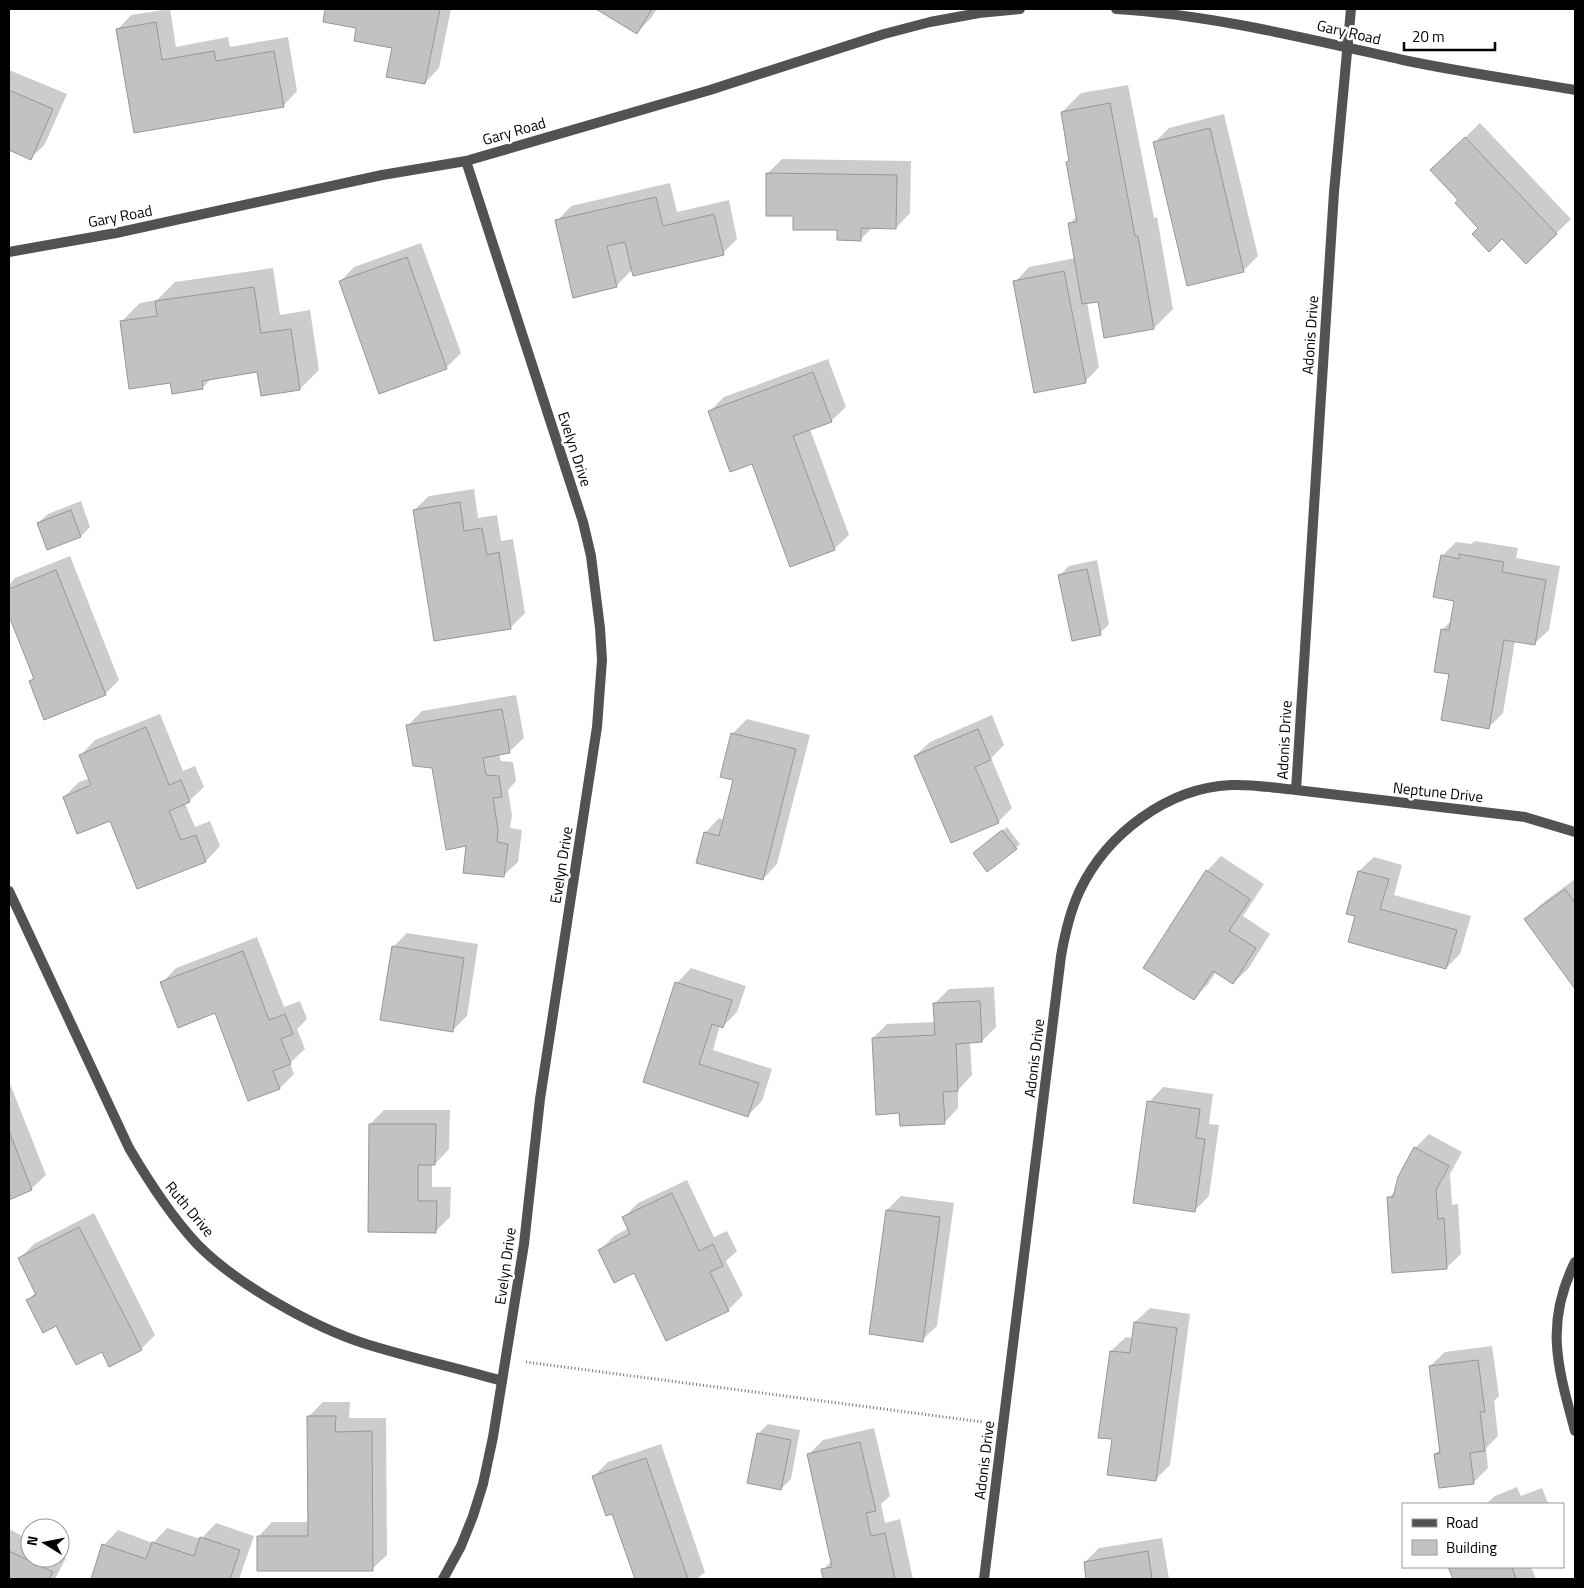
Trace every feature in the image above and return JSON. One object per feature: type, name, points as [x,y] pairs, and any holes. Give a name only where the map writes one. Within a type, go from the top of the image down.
[{"type":"street","name":"Gary Road","points":[[9,252],[116,233],[382,175],[466,161],[710,90],[884,34],[930,22],[979,13],[1020,9]]},
{"type":"street","name":"Gary Road","points":[[1116,9],[1174,15],[1287,33],[1405,60],[1575,90]]},
{"type":"street","name":"Adonis Drive","points":[[984,1579],[1062,956],[1071,911],[1091,870],[1108,847],[1128,828],[1152,811],[1176,798],[1203,789],[1231,785],[1296,790],[1323,361],[1351,9]]},
{"type":"street","name":"Evelyn Drive","points":[[443,1579],[461,1546],[483,1484],[493,1437],[524,1244],[540,1099],[597,727],[602,660],[591,556],[583,522],[466,161]]},
{"type":"street","name":"Neptune Drive","points":[[1296,790],[1525,817],[1575,832]]},
{"type":"street","name":"Ruth Drive","points":[[9,891],[129,1148],[150,1184],[171,1214],[198,1245],[232,1274],[293,1311],[328,1329],[365,1343],[502,1381]]},
{"type":"street","points":[[1575,1262],[1558,1309],[1556,1346],[1561,1379],[1575,1431]]},
{"type":"path","points":[[506,1360],[1004,1424]]},
{"type":"building","points":[[325,9],[440,9],[425,84],[386,77],[392,48],[354,41],[356,28],[323,22]]},
{"type":"building","points":[[596,9],[652,9],[637,34]]},
{"type":"building","points":[[156,22],[162,60],[214,51],[216,61],[274,51],[284,107],[134,133],[116,29]]},
{"type":"building","points":[[9,90],[53,109],[31,160],[9,150]]},
{"type":"building","points":[[1110,103],[1135,236],[1138,236],[1154,329],[1104,338],[1098,302],[1082,304],[1068,223],[1077,222],[1066,162],[1069,161],[1061,112]]},
{"type":"building","points":[[1210,128],[1244,272],[1187,286],[1153,142]]},
{"type":"building","points":[[1465,137],[1557,234],[1526,264],[1502,239],[1489,252],[1472,234],[1478,228],[1455,203],[1458,200],[1430,170]]},
{"type":"building","points":[[766,173],[897,175],[896,229],[861,228],[861,241],[837,240],[837,230],[793,230],[793,216],[766,216]]},
{"type":"building","points":[[656,197],[663,226],[714,214],[724,255],[633,276],[625,242],[607,246],[617,287],[573,298],[555,220]]},
{"type":"building","points":[[407,257],[447,369],[379,394],[339,281]]},
{"type":"building","points":[[1064,271],[1086,383],[1034,393],[1013,281]]},
{"type":"building","points":[[254,287],[261,333],[291,329],[300,390],[261,396],[257,372],[202,381],[203,389],[172,394],[170,383],[129,389],[120,321],[157,316],[155,301]]},
{"type":"building","points":[[813,372],[832,422],[793,436],[835,550],[790,567],[752,464],[730,472],[708,411]]},
{"type":"building","points":[[460,502],[464,531],[482,528],[487,555],[499,552],[511,629],[434,641],[413,510]]},
{"type":"building","points":[[71,510],[81,537],[47,550],[37,523]]},
{"type":"building","points":[[1459,554],[1504,562],[1502,572],[1546,580],[1535,645],[1504,640],[1489,729],[1441,720],[1449,674],[1434,672],[1441,629],[1449,630],[1454,601],[1433,597],[1441,555],[1459,559]]},
{"type":"building","points":[[1087,569],[1101,635],[1072,641],[1058,575]]},
{"type":"building","points":[[56,570],[106,695],[44,720],[29,681],[34,679],[9,616],[9,589]]},
{"type":"building","points":[[502,709],[510,753],[483,758],[486,775],[499,776],[502,797],[493,798],[498,830],[497,842],[508,844],[504,877],[463,873],[466,846],[446,850],[432,768],[413,766],[406,725]]},
{"type":"building","points":[[146,727],[169,785],[181,780],[190,802],[169,811],[181,840],[196,835],[206,862],[137,889],[110,821],[77,834],[63,797],[91,785],[79,755]]},
{"type":"building","points":[[978,729],[991,760],[975,767],[999,823],[951,843],[914,756]]},
{"type":"building","points":[[731,733],[796,749],[763,880],[696,863],[704,832],[719,836],[733,780],[720,777]]},
{"type":"building","points":[[1002,830],[1017,849],[987,872],[973,853]]},
{"type":"building","points":[[1206,870],[1250,899],[1229,931],[1256,948],[1233,984],[1213,971],[1194,1000],[1143,968]]},
{"type":"building","points":[[1358,871],[1389,879],[1380,909],[1457,930],[1446,969],[1348,942],[1355,916],[1346,914]]},
{"type":"building","points":[[1565,889],[1575,903],[1575,989],[1524,919]]},
{"type":"building","points":[[392,946],[464,958],[453,1032],[380,1020]]},
{"type":"building","points":[[243,951],[269,1020],[285,1014],[293,1034],[281,1039],[291,1064],[273,1071],[280,1089],[248,1101],[215,1013],[178,1028],[160,982]]},
{"type":"building","points":[[675,982],[732,1000],[723,1028],[712,1024],[699,1064],[759,1083],[748,1117],[643,1082]]},
{"type":"building","points":[[980,1001],[982,1042],[956,1044],[958,1091],[943,1092],[945,1124],[900,1126],[899,1113],[876,1115],[872,1038],[935,1035],[933,1003]]},
{"type":"building","points":[[1147,1101],[1200,1109],[1196,1138],[1205,1139],[1195,1212],[1133,1203]]},
{"type":"building","points":[[369,1124],[436,1124],[435,1165],[418,1165],[418,1201],[437,1201],[436,1233],[368,1232]]},
{"type":"building","points":[[9,1131],[32,1190],[9,1200]]},
{"type":"building","points":[[1414,1147],[1449,1166],[1436,1190],[1438,1219],[1444,1218],[1447,1269],[1392,1273],[1387,1197],[1393,1197],[1398,1177]]},
{"type":"building","points":[[672,1193],[699,1251],[713,1244],[723,1266],[710,1272],[729,1311],[666,1341],[634,1273],[614,1283],[598,1250],[630,1234],[622,1217]]},
{"type":"building","points":[[886,1210],[940,1217],[923,1342],[869,1334]]},
{"type":"building","points":[[79,1227],[142,1350],[109,1367],[102,1352],[76,1365],[56,1326],[43,1333],[26,1300],[36,1295],[18,1258]]},
{"type":"building","points":[[1134,1322],[1177,1328],[1156,1481],[1107,1475],[1112,1439],[1098,1438],[1110,1351],[1130,1353]]},
{"type":"building","points":[[1478,1360],[1485,1412],[1480,1412],[1485,1451],[1470,1453],[1474,1484],[1439,1488],[1434,1454],[1440,1453],[1429,1366]]},
{"type":"building","points":[[307,1416],[336,1416],[335,1432],[372,1431],[373,1571],[257,1571],[257,1536],[308,1536]]},
{"type":"building","points":[[757,1433],[791,1440],[781,1490],[747,1483]]},
{"type":"building","points":[[860,1442],[876,1511],[866,1513],[871,1536],[885,1533],[895,1579],[823,1579],[821,1569],[832,1567],[807,1454]]},
{"type":"building","points":[[646,1458],[688,1579],[635,1579],[612,1514],[606,1516],[592,1476]]},
{"type":"building","points":[[200,1537],[240,1550],[230,1579],[91,1579],[102,1544],[146,1559],[152,1542],[194,1556]]},
{"type":"building","points":[[9,1551],[20,1556],[20,1568],[45,1568],[53,1572],[49,1579],[9,1579]]},
{"type":"building","points":[[1148,1551],[1152,1579],[1086,1579],[1084,1562]]},
{"type":"building","points":[[1448,1568],[1512,1568],[1516,1579],[1453,1579]]}]
